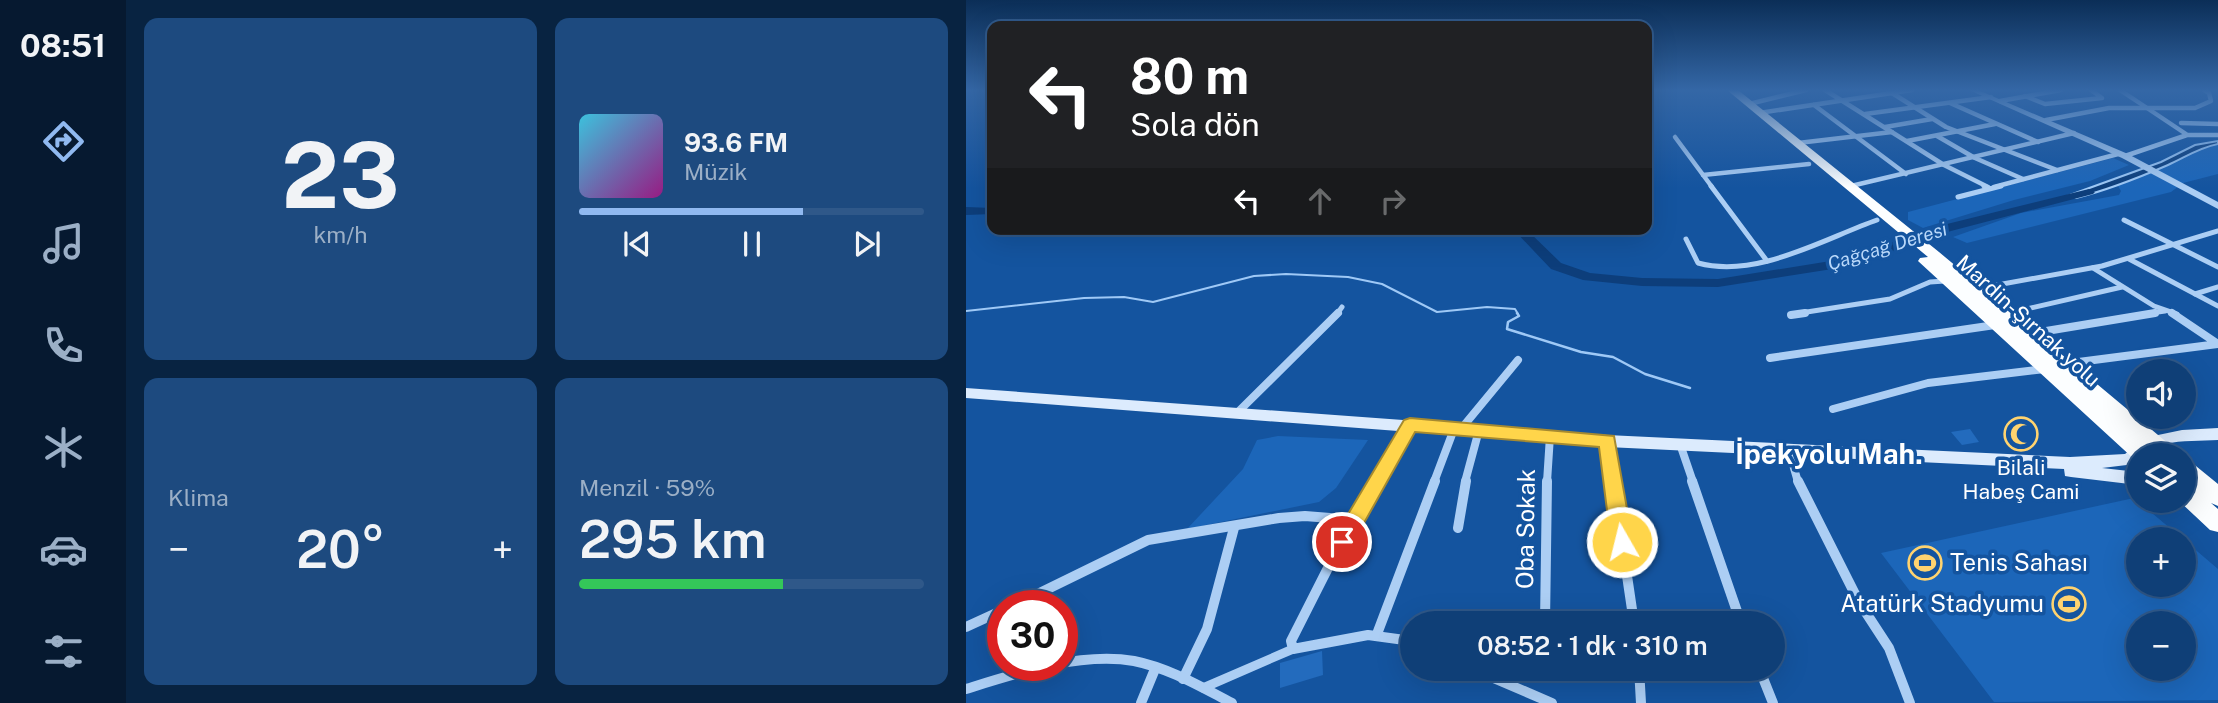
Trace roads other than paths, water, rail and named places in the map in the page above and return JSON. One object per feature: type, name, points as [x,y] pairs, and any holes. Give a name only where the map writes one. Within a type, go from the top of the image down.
[{"type":"highway","name":"Mardin-Şırnak yolu","points":[[1760,123],[1877,220],[1900,232]]},
{"type":"highway","name":"Mardin-Şırnak yolu","points":[[1772,123],[1851,186],[1927,256],[1975,289],[2000,320],[2028,334],[2054,366]]},
{"type":"highway","name":"Mardin-Şırnak yolu","points":[[1927,256],[1945,281],[2000,320],[2145,443]]},
{"type":"highway","points":[[2196,478],[2218,496]]},
{"type":"highway","points":[[2196,504],[2218,523]]},
{"type":"main road","points":[[966,393],[1607,441],[2070,463],[2126,460]]},
{"type":"main road","points":[[2186,443],[2218,436]]},
{"type":"main road","points":[[1829,453],[2126,477]]},
{"type":"street","points":[[1837,123],[1906,174]]},
{"type":"street","points":[[1878,123],[1944,165],[1989,188]]},
{"type":"street","points":[[1884,127],[1909,123]]},
{"type":"street","points":[[1939,123],[2057,170]]},
{"type":"street","points":[[2052,123],[2125,157],[2218,206]]},
{"type":"street","points":[[2170,123],[2187,135]]},
{"type":"street","points":[[2181,123],[2218,124]]},
{"type":"street","points":[[1906,141],[1996,124],[2039,142]]},
{"type":"street","points":[[1798,143],[1893,132]]},
{"type":"street","points":[[1851,186],[2074,133]]},
{"type":"street","points":[[1958,197],[2057,170],[2125,157],[2187,135],[2218,135]]},
{"type":"street","points":[[1937,136],[1975,158],[2023,179]]},
{"type":"street","points":[[1675,137],[1767,261]]},
{"type":"street","points":[[1703,175],[1809,164]]},
{"type":"street","points":[[1686,239],[1698,263],[1705,267],[1725,270],[1767,261],[1877,220]]},
{"type":"street","points":[[2124,220],[2218,267]]},
{"type":"street","points":[[1975,289],[2093,268],[2175,246],[2218,231]]},
{"type":"street","points":[[2129,259],[2218,306]]},
{"type":"street","points":[[1833,409],[1928,383],[2218,344],[2178,316],[2122,287],[2093,268]]},
{"type":"street","points":[[1791,315],[1890,299],[1930,282],[1945,281]]},
{"type":"street","points":[[1770,358],[2000,320],[2122,287]]},
{"type":"street","points":[[2195,294],[2218,287]]},
{"type":"street","points":[[1238,412],[1334,319],[1342,307]]},
{"type":"street","points":[[2028,334],[2165,310]]},
{"type":"street","points":[[1377,634],[1458,429],[1518,360]]},
{"type":"street","points":[[1293,649],[1291,641],[1329,564],[1410,425]]},
{"type":"street","points":[[1458,528],[1461,498],[1479,430]]},
{"type":"street","name":"Oba Sokak","points":[[1545,611],[1544,520],[1550,436]]},
{"type":"street","points":[[1607,441],[1632,611]]},
{"type":"street","points":[[1680,444],[1737,611]]},
{"type":"street","points":[[1789,451],[1801,492],[1859,602],[1889,648],[1910,703]]},
{"type":"street","points":[[1045,590],[1147,540],[1190,531],[1234,528],[1305,516],[1355,520]]},
{"type":"street","points":[[1183,679],[1207,629],[1234,528]]},
{"type":"street","points":[[966,627],[987,617]]},
{"type":"street","points":[[1203,688],[1293,649],[1377,634],[1400,637]]},
{"type":"street","points":[[966,689],[1002,678],[1071,664],[1131,661],[1183,679],[1232,703]]},
{"type":"street","points":[[1141,703],[1155,669]]},
{"type":"street","points":[[1500,681],[1552,703]]},
{"type":"street","points":[[1640,681],[1641,703]]},
{"type":"street","points":[[1764,681],[1773,703]]},
{"type":"waterway","name":"Çağçağ Deresi","points":[[1525,235],[1556,266],[1588,277],[1642,282],[1718,283],[1845,263],[1947,228],[2089,192]]},
{"type":"waterway","name":"Çağçağ Deresi","points":[[966,211],[987,211]]},
{"type":"waterway","points":[[966,311],[1084,298],[1124,297],[1153,302],[1254,276],[1286,274],[1348,277],[1382,284],[1437,312],[1487,307],[1515,309],[1518,314]]},
{"type":"waterway","points":[[1517,313],[1519,316],[1508,322],[1507,329],[1581,352],[1613,357],[1645,374],[1690,388]]},
{"type":"place","name":"Bilali Habeş Cami","points":[[2021,434]]},
{"type":"place","name":"Tenis Sahası","points":[[1925,563]]},
{"type":"place","name":"Atatürk Stadyumu","points":[[2069,604]]},
{"type":"district","name":"İpekyolu Mah.","points":[[1829,454]]}]
